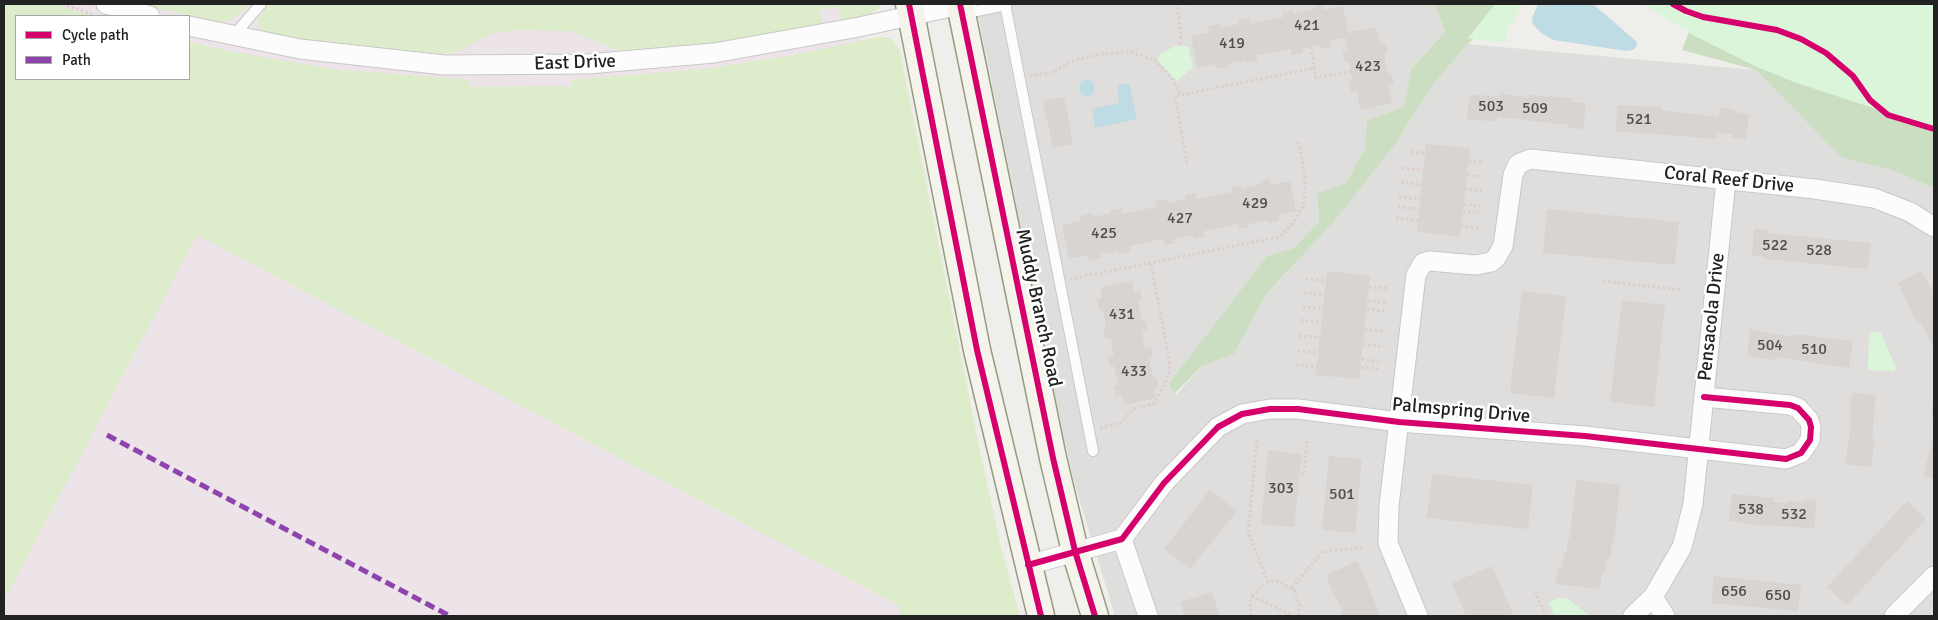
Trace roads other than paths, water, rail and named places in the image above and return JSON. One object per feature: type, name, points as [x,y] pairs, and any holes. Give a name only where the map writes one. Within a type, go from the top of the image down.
[{"type":"main road","name":"Muddy Branch Road","points":[[960,4],[1053,458],[1075,551],[1095,616]]},
{"type":"main road","points":[[910,9],[977,350],[1041,616]]},
{"type":"street","name":"East Drive","points":[[190,26],[233,37],[342,54],[444,65],[588,64],[714,53],[779,43],[910,9],[960,4]]},
{"type":"street","points":[[100,9],[143,15]]},
{"type":"street","name":"Coral Reef Drive","points":[[1399,422],[1418,269],[1423,263],[1435,260],[1476,265],[1491,262],[1496,258],[1503,246],[1513,175],[1518,164],[1530,159],[1874,198],[1910,212],[1934,227]]},
{"type":"street","name":"Pensacola Drive","points":[[1633,616],[1653,597],[1682,547],[1693,504],[1726,180]]},
{"type":"street","name":"Palmspring Drive","points":[[1122,539],[1164,483],[1218,427],[1242,414],[1270,409],[1298,409],[1399,422],[1595,437],[1786,459],[1801,454],[1806,447],[1811,434],[1811,428],[1805,413],[1790,405],[1704,397]]},
{"type":"street","points":[[1399,422],[1389,506],[1388,543],[1418,616]]},
{"type":"street","points":[[1028,565],[1122,539],[1148,616]]},
{"type":"street","points":[[1894,616],[1934,576]]},
{"type":"street","points":[[1653,597],[1665,616]]},
{"type":"lane","points":[[233,37],[261,4]]},
{"type":"lane","points":[[960,4],[977,11],[1006,4],[1093,451]]},
{"type":"water","points":[[1538,4],[1593,4],[1636,41],[1637,46],[1633,50],[1626,51],[1554,40],[1541,33],[1533,24],[1532,18]]},
{"type":"water","points":[[1087,80],[1095,88],[1087,96],[1079,88]]},
{"type":"water","points":[[1129,83],[1137,119],[1095,128],[1092,109],[1119,103],[1117,85]]}]
